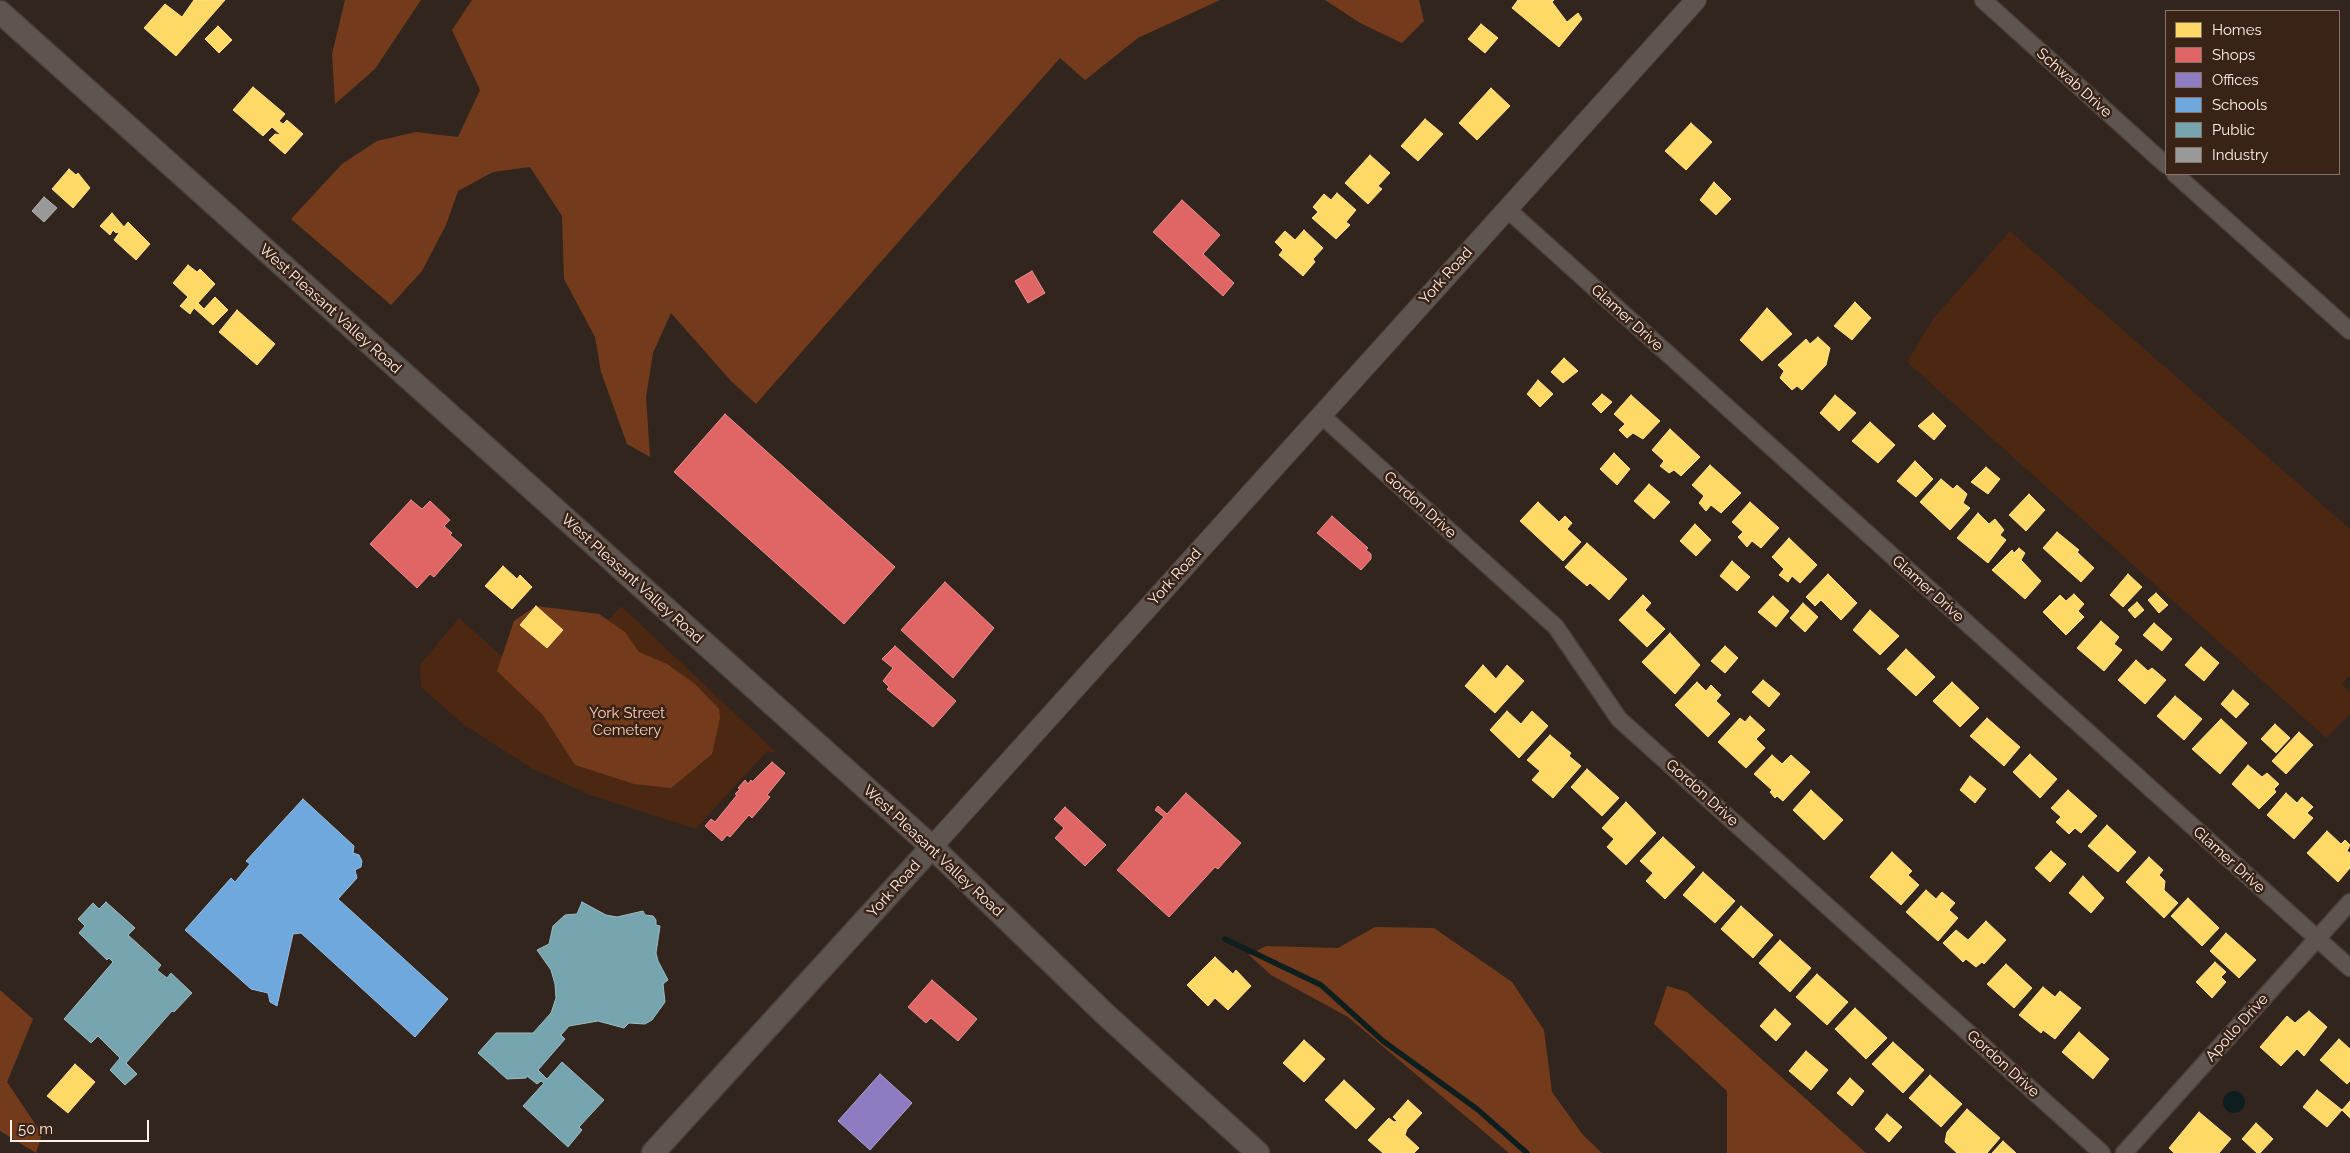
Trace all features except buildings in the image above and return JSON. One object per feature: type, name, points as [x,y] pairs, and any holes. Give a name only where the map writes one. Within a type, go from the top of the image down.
[{"type":"main road","name":"West Pleasant Valley Road","points":[[0,12],[932,847],[1105,1014],[1258,1153]]},
{"type":"main road","name":"York Road","points":[[653,1153],[932,847]]},
{"type":"street","name":"York Road","points":[[932,847],[1696,0]]},
{"type":"street","name":"Schwab Drive","points":[[1982,0],[2165,164]]},
{"type":"street","points":[[2177,175],[2350,331]]},
{"type":"street","name":"Glamer Drive","points":[[1507,209],[2350,968]]},
{"type":"street","name":"Gordon Drive","points":[[1321,416],[1556,628],[1619,719],[2102,1153]]},
{"type":"street","name":"Apollo Drive","points":[[2124,1153],[2350,902]]},
{"type":"green space","points":[[345,0],[421,0],[375,69],[335,104],[332,54]]},
{"type":"green space","points":[[472,0],[1220,0],[1138,38],[1085,80],[1060,58],[756,404],[731,381],[671,313],[653,353],[646,397],[650,457],[627,444],[601,372],[595,337],[564,279],[562,216],[530,167],[493,172],[458,191],[446,225],[422,271],[391,305],[291,219],[342,164],[377,141],[416,132],[458,137],[480,90],[452,30]]},
{"type":"green space","points":[[1325,0],[1419,0],[1424,21],[1402,43],[1360,23]]},
{"type":"green space","points":[[2010,231],[2350,529],[2350,675],[2342,684],[2350,692],[2350,714],[2326,738],[1907,362],[1933,319]]},
{"type":"green space","points":[[536,606],[599,614],[625,632],[639,652],[667,664],[695,684],[719,709],[720,718],[712,754],[671,788],[634,784],[575,765],[543,715],[497,671],[514,621]]},
{"type":"green space","name":"York Street Cemetery","points":[[621,606],[777,753],[767,751],[696,829],[590,795],[531,768],[463,724],[421,687],[420,665],[459,618],[544,693]]},
{"type":"green space","points":[[1375,927],[1434,928],[1512,982],[1544,1030],[1552,1092],[1583,1135],[1602,1153],[1509,1153],[1348,1017],[1271,975],[1249,955],[1266,946],[1338,948]]},
{"type":"green space","points":[[1667,986],[1687,992],[1866,1153],[1727,1153],[1727,1091],[1654,1024]]},
{"type":"green space","points":[[0,990],[33,1019],[7,1082],[42,1134],[36,1153],[0,1131]]},
{"type":"shaded area","points":[[2234,1091],[2242,1094],[2245,1102],[2242,1110],[2234,1113],[2226,1110],[2223,1102],[2226,1094]]},
{"type":"waterway","points":[[1225,939],[1321,985],[1383,1041],[1477,1109],[1527,1153]]}]
